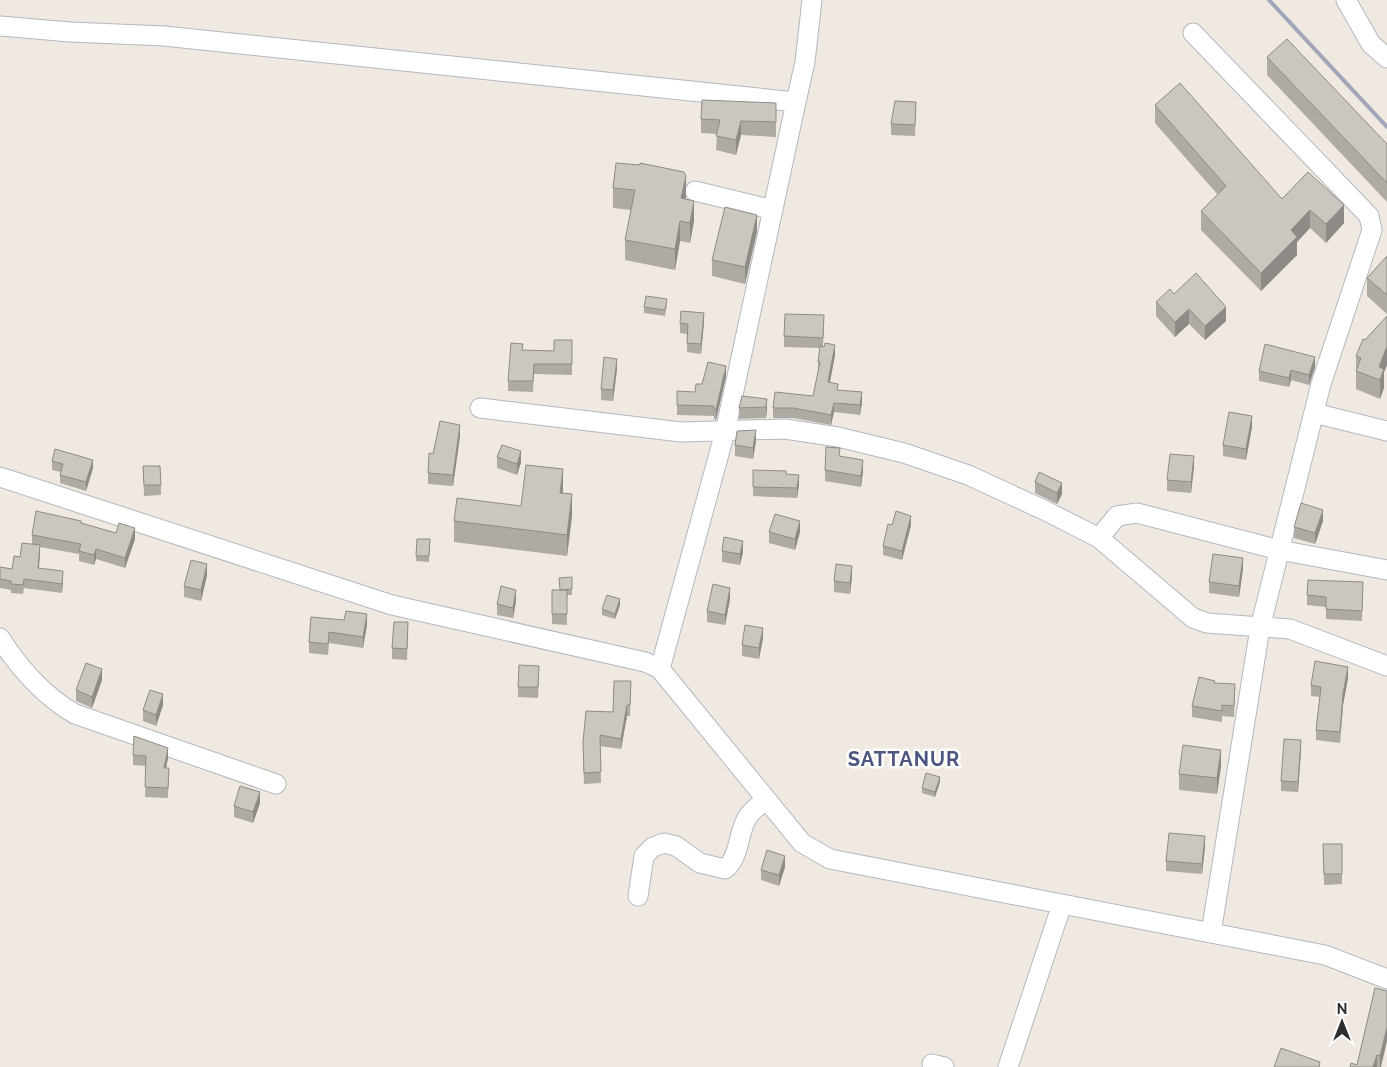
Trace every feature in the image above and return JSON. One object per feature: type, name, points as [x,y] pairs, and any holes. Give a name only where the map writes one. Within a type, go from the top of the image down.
[{"type":"street","points":[[660,669],[726,432],[805,62],[812,0]]},
{"type":"street","points":[[1346,0],[1371,44],[1387,58]]},
{"type":"street","points":[[0,26],[70,32],[164,36],[796,102]]},
{"type":"street","points":[[1193,33],[1369,216],[1372,230],[1321,384],[1260,628],[1211,933]]},
{"type":"street","points":[[695,191],[773,210]]},
{"type":"street","points":[[480,408],[681,432],[726,432],[749,428],[784,429],[838,437],[904,453],[968,475],[1099,538],[1193,618],[1207,623],[1290,629],[1387,666]]},
{"type":"street","points":[[1314,413],[1387,431]]},
{"type":"street","points":[[0,480],[392,605],[645,662],[660,669],[802,843],[830,859],[1325,956],[1387,979]]},
{"type":"street","points":[[1099,538],[1117,516],[1136,513],[1280,550],[1387,570]]},
{"type":"street","points":[[0,638],[11,655],[59,705],[75,714],[276,784]]},
{"type":"street","points":[[638,896],[644,856],[653,847],[664,843],[676,846],[700,863],[725,869],[732,863],[745,822],[753,810],[767,800]]},
{"type":"street","points":[[1008,1067],[1062,904]]},
{"type":"building","points":[[1287,39],[1387,144],[1387,183],[1267,57]]},
{"type":"building","points":[[1180,83],[1282,199],[1308,172],[1344,205],[1326,224],[1310,210],[1291,230],[1297,237],[1261,273],[1201,211],[1226,186],[1155,105]]},
{"type":"building","points":[[702,100],[776,103],[776,122],[741,121],[736,140],[716,136],[720,120],[701,119]]},
{"type":"building","points":[[895,101],[916,102],[915,125],[891,124]]},
{"type":"building","points":[[616,163],[640,165],[640,163],[684,172],[686,176],[681,198],[694,201],[690,223],[680,221],[675,249],[625,240],[635,190],[613,188]]},
{"type":"building","points":[[725,207],[757,215],[745,267],[712,260]]},
{"type":"building","points":[[1387,256],[1387,295],[1367,278]]},
{"type":"building","points":[[1196,273],[1226,307],[1205,326],[1189,309],[1175,322],[1156,302],[1170,289],[1174,294]]},
{"type":"building","points":[[646,296],[667,299],[665,310],[644,307]]},
{"type":"building","points":[[681,311],[704,313],[701,344],[687,343],[688,324],[680,323]]},
{"type":"building","points":[[785,314],[824,315],[823,338],[784,336]]},
{"type":"building","points":[[1387,316],[1387,346],[1379,367],[1384,369],[1380,380],[1356,371],[1361,358],[1356,356],[1363,339],[1365,340]]},
{"type":"building","points":[[554,340],[572,340],[572,364],[534,364],[533,381],[508,381],[511,343],[523,344],[522,350],[554,351]]},
{"type":"building","points":[[825,343],[835,345],[828,382],[838,384],[837,390],[862,392],[860,405],[834,403],[831,415],[793,408],[773,408],[775,392],[813,396],[820,362],[818,362],[820,346],[824,347]]},
{"type":"building","points":[[1265,344],[1315,357],[1309,375],[1291,370],[1289,378],[1259,371]]},
{"type":"building","points":[[604,357],[617,359],[613,390],[601,389]]},
{"type":"building","points":[[708,362],[726,366],[716,410],[714,406],[677,405],[677,391],[695,392],[696,384],[702,384]]},
{"type":"building","points":[[742,396],[767,399],[766,407],[739,408]]},
{"type":"building","points":[[1229,412],[1252,416],[1246,449],[1223,445]]},
{"type":"building","points":[[440,421],[460,425],[453,475],[428,473],[429,453],[433,454]]},
{"type":"building","points":[[756,430],[753,448],[735,445],[737,431]]},
{"type":"building","points":[[502,445],[521,451],[517,464],[497,457]]},
{"type":"building","points":[[826,447],[840,448],[839,456],[863,460],[861,476],[825,470]]},
{"type":"building","points":[[55,449],[93,460],[86,482],[60,475],[63,464],[52,461]]},
{"type":"building","points":[[1170,454],[1194,456],[1191,482],[1167,480]]},
{"type":"building","points":[[526,465],[563,469],[560,493],[572,494],[567,535],[454,521],[457,498],[521,506]]},
{"type":"building","points":[[143,466],[160,466],[161,485],[144,485]]},
{"type":"building","points":[[753,470],[786,471],[786,474],[799,475],[797,488],[753,487]]},
{"type":"building","points":[[1039,472],[1062,483],[1057,493],[1035,482]]},
{"type":"building","points":[[1301,503],[1323,510],[1315,533],[1294,527]]},
{"type":"building","points":[[36,511],[81,521],[81,523],[116,533],[119,523],[135,528],[125,558],[96,549],[94,555],[79,551],[81,544],[32,535]]},
{"type":"building","points":[[896,511],[911,516],[902,551],[883,546],[888,524],[892,525]]},
{"type":"building","points":[[775,514],[800,521],[795,539],[769,532]]},
{"type":"building","points":[[724,537],[743,541],[740,554],[722,551]]},
{"type":"building","points":[[417,539],[430,539],[429,556],[416,556]]},
{"type":"building","points":[[22,543],[40,545],[38,568],[63,571],[62,584],[24,579],[23,585],[11,584],[11,581],[0,579],[0,567],[12,569],[14,556],[20,557]]},
{"type":"building","points":[[1213,554],[1243,558],[1239,586],[1209,582]]},
{"type":"building","points":[[191,560],[207,564],[201,590],[184,586]]},
{"type":"building","points":[[836,564],[852,566],[850,583],[834,581]]},
{"type":"building","points":[[572,577],[572,589],[560,590],[559,578]]},
{"type":"building","points":[[1308,580],[1363,582],[1362,611],[1326,609],[1326,597],[1307,595]]},
{"type":"building","points":[[713,584],[730,588],[725,615],[707,611]]},
{"type":"building","points":[[501,586],[516,590],[513,608],[497,604]]},
{"type":"building","points":[[552,590],[567,590],[567,614],[552,614]]},
{"type":"building","points":[[607,595],[620,599],[615,614],[602,609]]},
{"type":"building","points":[[346,611],[367,614],[363,637],[329,632],[328,644],[309,642],[311,617],[344,620]]},
{"type":"building","points":[[394,622],[408,622],[407,649],[392,648]]},
{"type":"building","points":[[745,625],[763,628],[759,648],[742,645]]},
{"type":"building","points":[[1315,661],[1348,667],[1343,694],[1340,732],[1316,730],[1321,687],[1311,685]]},
{"type":"building","points":[[86,663],[102,669],[92,697],[76,690]]},
{"type":"building","points":[[519,665],[539,666],[538,687],[518,687]]},
{"type":"building","points":[[1199,677],[1215,681],[1214,683],[1235,684],[1234,706],[1222,705],[1222,711],[1192,706]]},
{"type":"building","points":[[614,681],[631,681],[630,705],[627,705],[621,739],[600,735],[601,772],[584,773],[583,742],[586,711],[613,712]]},
{"type":"building","points":[[150,690],[163,694],[156,715],[143,710]]},
{"type":"building","points":[[134,736],[168,748],[164,768],[169,768],[168,788],[145,787],[146,756],[133,755]]},
{"type":"building","points":[[1284,739],[1301,740],[1298,782],[1281,781]]},
{"type":"building","points":[[1183,745],[1221,750],[1217,778],[1179,774]]},
{"type":"building","points":[[926,773],[940,777],[935,792],[922,788]]},
{"type":"building","points":[[240,786],[260,792],[253,812],[234,806]]},
{"type":"building","points":[[1169,833],[1205,836],[1202,864],[1166,861]]},
{"type":"building","points":[[1323,844],[1342,844],[1342,874],[1324,874]]},
{"type":"building","points":[[767,850],[785,856],[779,875],[761,870]]},
{"type":"building","points":[[1375,988],[1387,991],[1387,1027],[1380,1056],[1377,1055],[1373,1067],[1350,1067],[1351,1063],[1357,1065]]},
{"type":"building","points":[[1281,1048],[1320,1062],[1319,1067],[1274,1067]]},
{"type":"railway","points":[[1269,0],[1387,127]]},
{"type":"district","name":"SATTANUR","points":[[904,759]]}]
